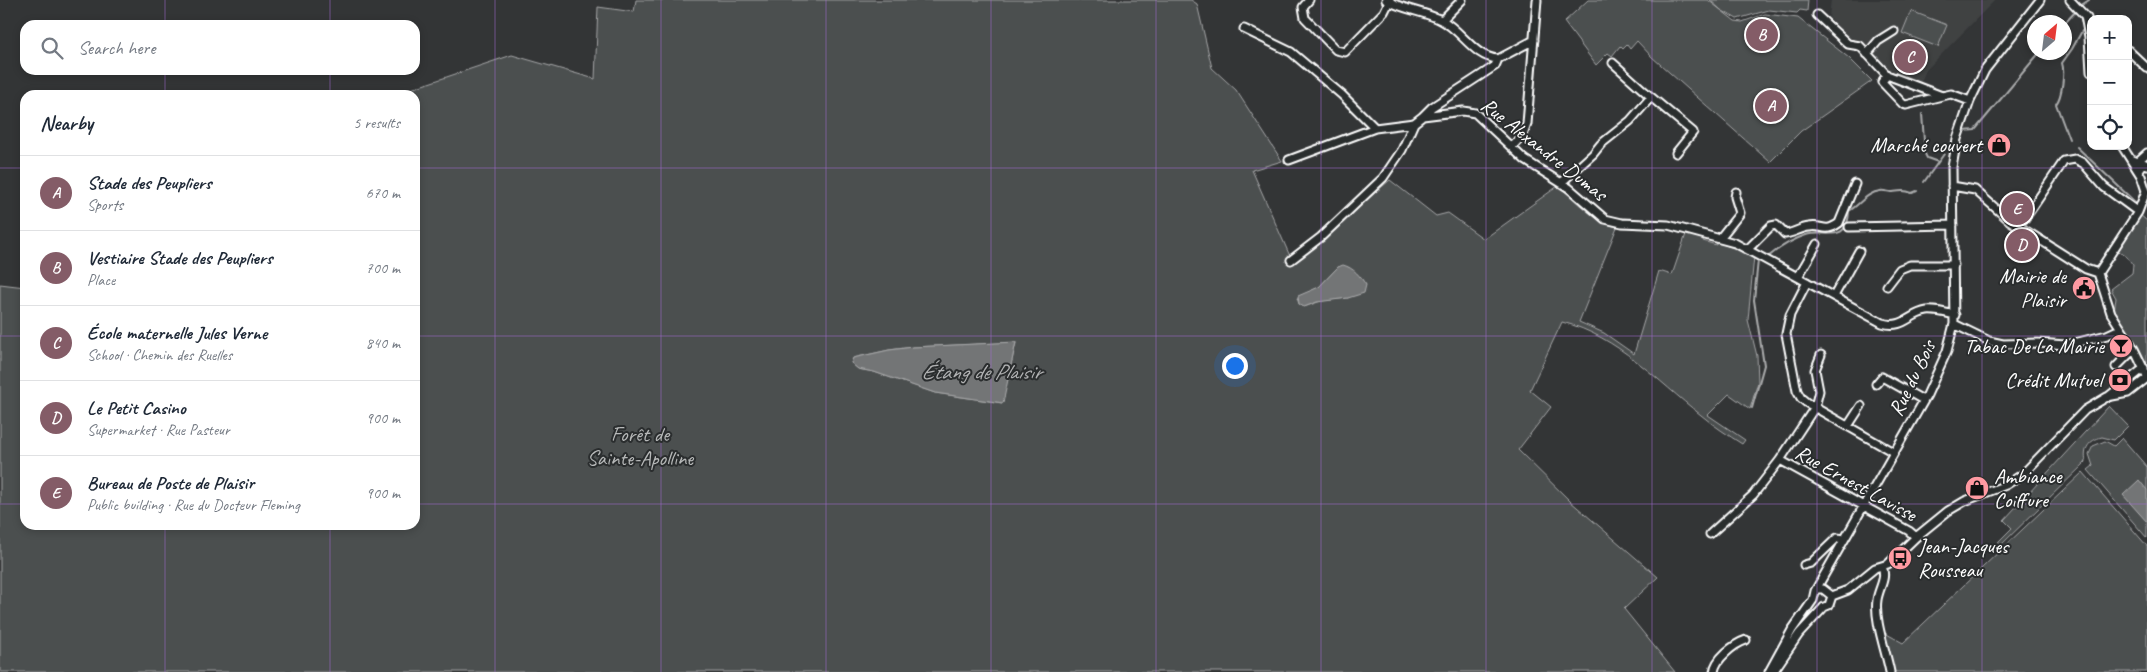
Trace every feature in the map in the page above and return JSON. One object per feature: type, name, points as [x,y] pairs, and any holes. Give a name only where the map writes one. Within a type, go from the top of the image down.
[{"type":"street","points":[[1310,0],[1303,7],[1305,18],[1336,50],[1345,52],[1384,12],[1389,1],[1399,8],[1442,20],[1480,53],[1491,59],[1498,59],[1534,40]]},
{"type":"street","points":[[1442,20],[1462,0]]},
{"type":"street","points":[[1512,147],[1523,135],[1527,124],[1537,0]]},
{"type":"street","name":"Rue du Bois","points":[[1818,589],[1941,367],[1955,315],[1952,186],[1954,152],[1970,101],[1993,58],[2040,0]]},
{"type":"street","points":[[2070,0],[2085,16],[2090,37],[2091,60]]},
{"type":"street","points":[[1817,14],[1848,44],[1860,46],[1887,75],[1942,96]]},
{"type":"street","points":[[1244,29],[1292,52],[1342,95],[1375,128]]},
{"type":"street","points":[[1867,54],[1878,41],[1894,31]]},
{"type":"street","points":[[2132,54],[2147,68]]},
{"type":"street","points":[[1291,260],[1321,237],[1383,178],[1402,150],[1414,123],[1432,106],[1495,66],[1498,59]]},
{"type":"street","points":[[1613,63],[1693,132],[1676,153]]},
{"type":"street","points":[[1887,75],[1882,82],[1906,105],[1952,94],[1970,101]]},
{"type":"street","points":[[1561,183],[1594,154],[1601,144],[1630,121],[1651,96]]},
{"type":"street","name":"Rue Alexandre Dumas","points":[[1423,116],[1463,111],[1475,114],[1525,160],[1561,183],[1605,219],[1622,223],[1668,225],[1720,238],[1748,249],[1882,323],[1889,325],[1900,324],[1926,311],[1955,315]]},
{"type":"street","points":[[1289,160],[1375,128],[1414,123]]},
{"type":"street","points":[[2098,273],[2138,212],[2146,191],[2138,170],[2125,150]]},
{"type":"street","points":[[2132,160],[2138,162],[2147,153]]},
{"type":"street","points":[[2018,225],[2026,217],[2064,161],[2075,159],[2083,163],[2104,187],[2138,212]]},
{"type":"street","points":[[2138,170],[2143,163],[2147,165]]},
{"type":"street","points":[[1748,249],[1771,226],[1776,225],[1785,234],[1811,226],[1827,230],[1839,223],[1855,184]]},
{"type":"street","points":[[1952,186],[1975,190],[2018,225],[2086,269],[2098,273]]},
{"type":"street","points":[[1720,238],[1740,213],[1735,197],[1736,192]]},
{"type":"street","points":[[1849,227],[1953,225]]},
{"type":"street","points":[[1798,277],[1817,244]]},
{"type":"street","points":[[1834,296],[1859,251]]},
{"type":"street","points":[[1887,286],[1900,269],[1910,266],[1954,265]]},
{"type":"street","points":[[2098,273],[2111,313],[2134,349],[2147,377],[2128,393],[2107,397]]},
{"type":"street","points":[[1807,282],[1790,315],[1786,334],[1797,391],[1801,398],[1815,407],[1893,452]]},
{"type":"street","points":[[1954,324],[1989,341],[2003,344],[2038,343],[2066,346],[2107,335],[2120,329]]},
{"type":"street","points":[[2116,367],[2134,349]]},
{"type":"street","points":[[1710,534],[1753,496],[1780,460],[1815,407],[1819,391],[1816,370],[1821,355]]},
{"type":"street","points":[[1769,672],[1792,630],[1813,600],[1813,595],[1818,589],[1829,594],[1848,590],[1875,568],[1888,564],[1916,537],[1965,500],[2006,484],[2023,474],[2085,410],[2107,397],[2144,368]]},
{"type":"street","points":[[1876,384],[1882,377],[1923,400]]},
{"type":"street","points":[[1848,426],[1861,406]]},
{"type":"street","name":"Rue Ernest Lavisse","points":[[1780,460],[1863,508],[1909,531],[1916,537]]},
{"type":"street","name":"Rue du Bois","points":[[1804,565],[1811,563],[1837,538],[1844,539]]},
{"type":"street","points":[[1882,566],[1884,577],[1877,599],[1876,612],[1890,672]]},
{"type":"street","points":[[1773,672],[1799,634],[1831,602],[1823,578]]},
{"type":"street","points":[[1813,600],[1824,607]]},
{"type":"street","points":[[1714,672],[1717,662],[1737,643],[1746,640]]},
{"type":"shaded area","points":[[1831,0],[1995,0],[1926,70],[1920,84],[1890,72],[1859,42],[1850,40],[1829,17]]},
{"type":"green space","name":"Forêt de Sainte-Apolline","points":[[636,0],[1191,0],[1197,4],[1212,68],[1236,90],[1282,161],[1252,170],[1293,263],[1390,180],[1436,216],[1448,213],[1484,239],[1558,186],[1593,216],[1617,227],[1579,322],[1604,333],[1634,354],[1659,271],[1672,275],[1686,234],[1704,238],[1703,241],[1716,245],[1717,242],[1754,256],[1748,320],[1757,356],[1758,382],[1750,409],[1729,394],[1708,415],[1745,440],[1742,444],[1706,419],[1619,349],[1582,329],[1562,322],[1530,390],[1551,407],[1518,450],[1570,501],[1658,577],[1624,609],[1675,672],[0,672],[0,284],[20,286],[20,530],[420,530],[420,90],[408,90],[512,55],[595,79],[598,7],[634,12]],"holes":[[[1338,267],[1348,267],[1366,285],[1348,298],[1321,301],[1304,307],[1299,304],[1297,298],[1319,287]],[[1016,343],[1002,403],[935,393],[874,372],[858,369],[851,363],[853,358],[913,347]]]},
{"type":"green space","points":[[1588,0],[1708,0],[1735,21],[1742,22],[1765,14],[1798,18],[1849,58],[1872,81],[1801,131],[1770,162],[1652,57],[1637,41],[1630,49],[1627,45],[1623,49],[1620,46],[1612,56],[1608,53],[1596,65],[1564,22]]},
{"type":"green space","points":[[1710,0],[1808,0],[1807,11],[1800,10],[1797,13],[1769,10],[1737,19],[1721,10]]},
{"type":"green space","points":[[1911,11],[1947,25],[1938,47],[1902,33]]},
{"type":"green space","points":[[2139,214],[2147,221],[2147,363],[2114,312],[2116,298],[2111,289],[2132,273],[2133,265],[2127,257],[2116,249]]},
{"type":"green space","points":[[2109,406],[2128,426],[2114,440],[2102,437],[2090,443],[2085,453],[2086,462],[2001,545],[1998,542],[2012,528],[2004,520]]},
{"type":"green space","points":[[2122,438],[2147,467],[2147,538],[2088,470],[2093,466],[2089,454],[2093,446],[2105,441],[2114,446]]},
{"type":"green space","points":[[2083,472],[2147,546],[2147,672],[1893,672],[1883,632],[1903,643]]},
{"type":"water","points":[[1343,265],[1354,270],[1361,278],[1366,285],[1364,293],[1348,298],[1317,302],[1304,307],[1299,304],[1298,296],[1319,287],[1338,267]]},
{"type":"water","name":"Étang de Plaisir","points":[[1016,342],[1003,403],[935,393],[874,372],[858,369],[851,363],[853,358],[889,350]]},
{"type":"water","points":[[2139,480],[2147,490],[2147,522],[2123,495]]},
{"type":"waterway","points":[[2080,6],[2089,0]]},
{"type":"waterway","points":[[2072,15],[2076,11]]},
{"type":"waterway","points":[[2069,139],[2056,104],[2060,96],[2062,84],[2062,63],[2082,31]]},
{"type":"waterway","points":[[1964,131],[1975,130],[2033,60]]},
{"type":"waterway","points":[[1922,114],[1925,154],[1927,158],[1938,162]]},
{"type":"waterway","points":[[2077,147],[2137,204]]},
{"type":"waterway","points":[[1924,182],[1944,154]]},
{"type":"waterway","points":[[1768,257],[1786,244],[1806,235],[1840,232],[1848,222],[1849,211],[1876,192],[1904,191],[1912,193],[1917,191]]},
{"type":"waterway","points":[[1752,408],[1764,365],[1754,300],[1758,260],[1763,261]]},
{"type":"place","name":"Vestiaire Stade des Peupliers","points":[[1762,35]]},
{"type":"place","name":"École maternelle Jules Verne","points":[[1910,57]]},
{"type":"place","name":"Stade des Peupliers","points":[[1771,106]]},
{"type":"place","name":"Marché couvert","points":[[1999,145]]},
{"type":"place","name":"Bureau de Poste de Plaisir","points":[[2017,209]]},
{"type":"place","name":"Le Petit Casino","points":[[2022,245]]},
{"type":"place","name":"Mairie de Plaisir","points":[[2084,288]]},
{"type":"place","name":"Tabac De La Mairie","points":[[2121,346]]},
{"type":"place","name":"Crédit Mutuel","points":[[2120,380]]},
{"type":"place","name":"Ambiance Coiffure","points":[[1977,488]]},
{"type":"place","name":"Jean-Jacques Rousseau","points":[[1900,558]]}]
